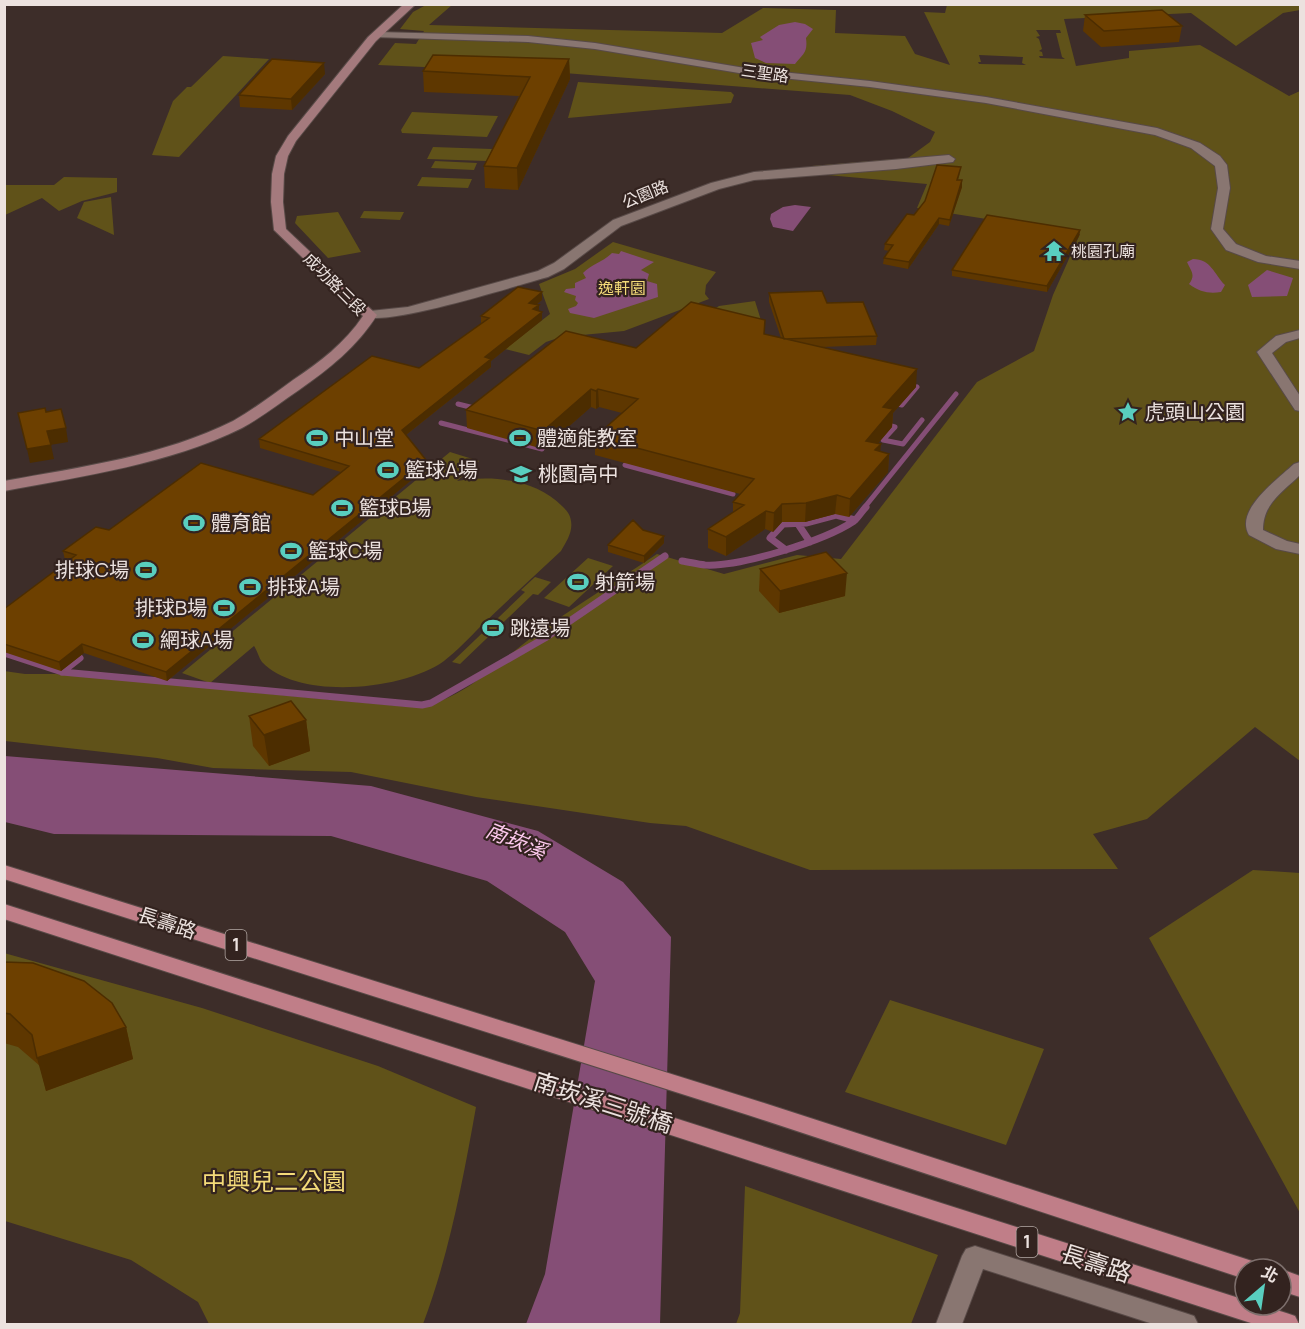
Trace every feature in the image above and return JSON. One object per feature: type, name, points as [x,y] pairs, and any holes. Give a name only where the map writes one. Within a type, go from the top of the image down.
[{"type":"main road","name":"長壽路","points":[[8,873],[461,1016]]},
{"type":"main road","name":"長壽路","points":[[4,911],[436,1050]]},
{"type":"main road","name":"南崁溪三號橋","points":[[461,1016],[756,1109]]},
{"type":"main road","name":"南崁溪三號橋","points":[[436,1050],[770,1156]]},
{"type":"main road","name":"長壽路","points":[[756,1109],[1233,1265]]},
{"type":"main road","name":"長壽路","points":[[770,1156],[1286,1324]]},
{"type":"street","name":"成功路三段","points":[[4,486],[108,466],[169,451],[231,427],[262,409],[330,361],[359,334],[370,315],[280,230],[277,183],[282,154],[399,12],[411,4]]},
{"type":"street","name":"三聖路","points":[[381,33],[528,39],[595,46],[751,72],[870,84],[986,100],[1138,129],[1149,128],[1207,152],[1221,164],[1225,182],[1217,229],[1231,247],[1263,260],[1300,265]]},
{"type":"street","name":"公園路","points":[[370,315],[408,311],[543,274],[559,266],[617,223],[715,186],[753,176],[785,172],[949,159]]},
{"type":"street","points":[[1300,334],[1281,339],[1264,352],[1300,406]]},
{"type":"street","points":[[1300,467],[1263,502],[1255,516],[1255,532],[1282,545],[1300,549]]},
{"type":"street","name":"長壽路","points":[[949,1324],[975,1256],[1185,1324]]},
{"type":"green space","name":"虎頭山公園","points":[[426,5],[452,5],[429,25],[722,33],[763,8],[836,10],[835,33],[905,36],[915,54],[950,65],[924,12],[945,13],[947,5],[1300,5],[1300,10],[1283,13],[1236,46],[1191,13],[1064,19],[1076,66],[1129,58],[1129,51],[1200,45],[1289,96],[1300,91],[1300,761],[1255,727],[1147,819],[1093,834],[1118,869],[810,870],[686,826],[650,823],[476,797],[351,772],[213,768],[157,758],[5,741],[4,671],[411,707],[428,705],[461,691],[550,624],[657,554],[724,574],[797,555],[841,559],[977,382],[1034,351],[1053,295],[1080,234],[917,208],[927,184],[816,174],[812,166],[908,158],[930,142],[935,132],[892,111],[850,95],[564,73],[378,65],[395,43],[416,44],[424,31],[400,29],[413,12]],"holes":[[[1036,30],[1060,30],[1061,33],[1056,33],[1062,57],[1065,59],[1040,58],[1039,56],[1043,56],[1039,51],[1042,49],[1036,37],[1040,36]],[[979,55],[1023,57],[1022,63],[1026,65],[979,64],[978,62],[981,62]]]},
{"type":"green space","points":[[223,56],[269,59],[179,157],[152,155],[173,101]]},
{"type":"green space","points":[[578,82],[731,92],[734,95],[731,103],[568,118]]},
{"type":"green space","points":[[412,112],[498,116],[487,137],[402,133],[401,130]]},
{"type":"green space","points":[[433,147],[492,149],[487,161],[427,159]]},
{"type":"green space","points":[[435,161],[477,163],[474,170],[431,168]]},
{"type":"green space","points":[[64,177],[117,178],[117,192],[82,201],[59,211],[42,198],[5,215],[5,185],[54,185]]},
{"type":"green space","points":[[422,177],[472,179],[468,188],[417,186]]},
{"type":"green space","points":[[111,197],[114,235],[77,218],[84,202]]},
{"type":"green space","points":[[364,211],[404,212],[400,220],[360,218]]},
{"type":"green space","points":[[338,212],[361,252],[328,258],[295,223],[297,216]]},
{"type":"green space","name":"逸軒園","points":[[613,242],[716,272],[706,285],[705,294],[709,299],[624,331],[561,337],[546,342],[529,355],[505,349],[550,314],[539,284],[575,269]]},
{"type":"green space","points":[[755,301],[764,330],[713,310],[719,306]]},
{"type":"green space","points":[[450,452],[479,461],[457,481],[498,479],[539,490],[551,497],[569,514],[571,529],[561,551],[449,657],[426,671],[404,679],[352,687],[300,682],[279,674],[262,662],[254,646],[210,683],[182,673]]},
{"type":"green space","name":"射箭場","points":[[588,558],[613,566],[569,607],[544,598]]},
{"type":"green space","name":"跳遠場","points":[[535,577],[551,582],[538,595],[533,594],[460,664],[452,662],[525,592],[521,590]]},
{"type":"green space","points":[[1253,870],[1300,873],[1300,1213],[1149,938]]},
{"type":"green space","name":"中興兒二公園","points":[[4,953],[202,1008],[378,1066],[476,1107],[448,1244],[423,1324],[209,1324],[198,1302],[131,1260],[5,1221]]},
{"type":"green space","points":[[890,1000],[1044,1049],[1006,1145],[845,1092]]},
{"type":"green space","points":[[745,1186],[938,1255],[911,1324],[736,1324],[740,1313]]},
{"type":"water","points":[[795,22],[813,29],[806,38],[804,53],[795,64],[766,63],[755,58],[751,43],[763,40],[760,37],[779,25]]},
{"type":"water","points":[[795,205],[811,207],[793,231],[773,227],[771,214],[783,207]]},
{"type":"water","points":[[621,251],[654,262],[641,270],[649,274],[647,281],[657,284],[658,297],[594,318],[570,313],[568,309],[578,303],[575,300],[576,296],[564,292],[566,289],[575,288],[575,283],[586,278],[583,273],[586,270],[612,253],[619,254]]},
{"type":"water","points":[[1193,259],[1204,262],[1212,268],[1225,285],[1221,292],[1205,292],[1189,284],[1192,275],[1187,262]]},
{"type":"water","points":[[1267,270],[1293,278],[1287,296],[1252,297],[1248,285]]},
{"type":"water","name":"南崁溪","points":[[5,756],[371,786],[538,831],[623,882],[671,937],[660,1324],[526,1324],[545,1274],[595,981],[565,932],[487,881],[331,836],[54,834],[5,822]]},
{"type":"building","points":[[1162,10],[1182,26],[1104,31],[1085,15]]},
{"type":"building","points":[[433,55],[569,59],[517,168],[484,166],[530,77],[423,71]]},
{"type":"building","points":[[272,59],[324,63],[291,99],[239,95]]},
{"type":"building","points":[[937,165],[961,167],[957,180],[962,180],[950,220],[939,218],[909,262],[884,258],[893,245],[885,244],[907,214],[914,215],[925,201]]},
{"type":"building","points":[[987,215],[1080,230],[1047,286],[952,270]]},
{"type":"building","points":[[518,287],[542,292],[529,303],[539,305],[533,309],[542,312],[485,357],[491,359],[402,430],[426,460],[166,672],[82,644],[59,662],[4,644],[4,609],[76,555],[63,551],[96,527],[109,530],[201,463],[313,495],[349,466],[259,439],[372,356],[419,368],[489,318],[481,316]]},
{"type":"building","points":[[822,291],[827,303],[863,302],[877,336],[784,339],[769,293]]},
{"type":"building","points":[[691,302],[765,320],[764,334],[917,369],[883,407],[893,409],[866,441],[881,444],[875,450],[889,454],[850,499],[837,495],[806,503],[782,504],[774,513],[766,511],[726,537],[708,529],[744,505],[733,502],[754,479],[595,437],[638,399],[591,389],[543,431],[466,410],[566,331],[636,348]]},
{"type":"building","points":[[45,408],[46,412],[61,409],[66,428],[47,431],[51,445],[27,449],[18,413]]},
{"type":"building","points":[[633,520],[643,530],[664,536],[644,556],[608,545]]},
{"type":"building","points":[[826,552],[847,573],[780,591],[760,569]]},
{"type":"building","points":[[291,701],[306,720],[264,735],[249,716]]},
{"type":"building","points":[[4,962],[33,963],[84,981],[112,1003],[126,1027],[37,1058],[32,1035],[10,1014],[4,1013]]},
{"type":"waterway","points":[[893,403],[902,405],[917,387]]},
{"type":"waterway","points":[[864,508],[956,394]]},
{"type":"waterway","points":[[458,404],[478,409]]},
{"type":"waterway","points":[[884,424],[895,427],[883,440],[903,444],[922,420]]},
{"type":"waterway","points":[[441,423],[542,449]]},
{"type":"waterway","points":[[548,446],[564,432],[556,430]]},
{"type":"waterway","points":[[625,465],[733,494]]},
{"type":"waterway","points":[[855,520],[866,507]]},
{"type":"waterway","points":[[785,550],[770,538],[783,524],[806,523],[836,515],[855,520]]},
{"type":"waterway","points":[[810,542],[855,520]]},
{"type":"waterway","points":[[798,524],[810,542]]},
{"type":"waterway","points":[[785,550],[810,542]]},
{"type":"waterway","points":[[682,561],[720,565],[785,550]]},
{"type":"waterway","points":[[62,672],[422,705],[431,703],[545,638],[665,556]]},
{"type":"waterway","points":[[4,653],[62,672]]},
{"type":"waterway","points":[[62,672],[80,658]]},
{"type":"place","name":"桃園孔廟","points":[[1054,251]]},
{"type":"place","name":"虎頭山公園","points":[[1128,412]]},
{"type":"place","name":"中山堂","points":[[317,438]]},
{"type":"place","name":"體適能教室","points":[[520,438]]},
{"type":"place","name":"籃球A場","points":[[388,470]]},
{"type":"place","name":"桃園高中","points":[[521,474]]},
{"type":"place","name":"籃球B場","points":[[342,508]]},
{"type":"place","name":"體育館","points":[[194,523]]},
{"type":"place","name":"籃球C場","points":[[291,551]]},
{"type":"place","name":"排球C場","points":[[146,570]]},
{"type":"place","name":"射箭場","points":[[578,582]]},
{"type":"place","name":"排球A場","points":[[250,587]]},
{"type":"place","name":"排球B場","points":[[224,608]]},
{"type":"place","name":"跳遠場","points":[[493,628]]},
{"type":"place","name":"網球A場","points":[[143,640]]}]
